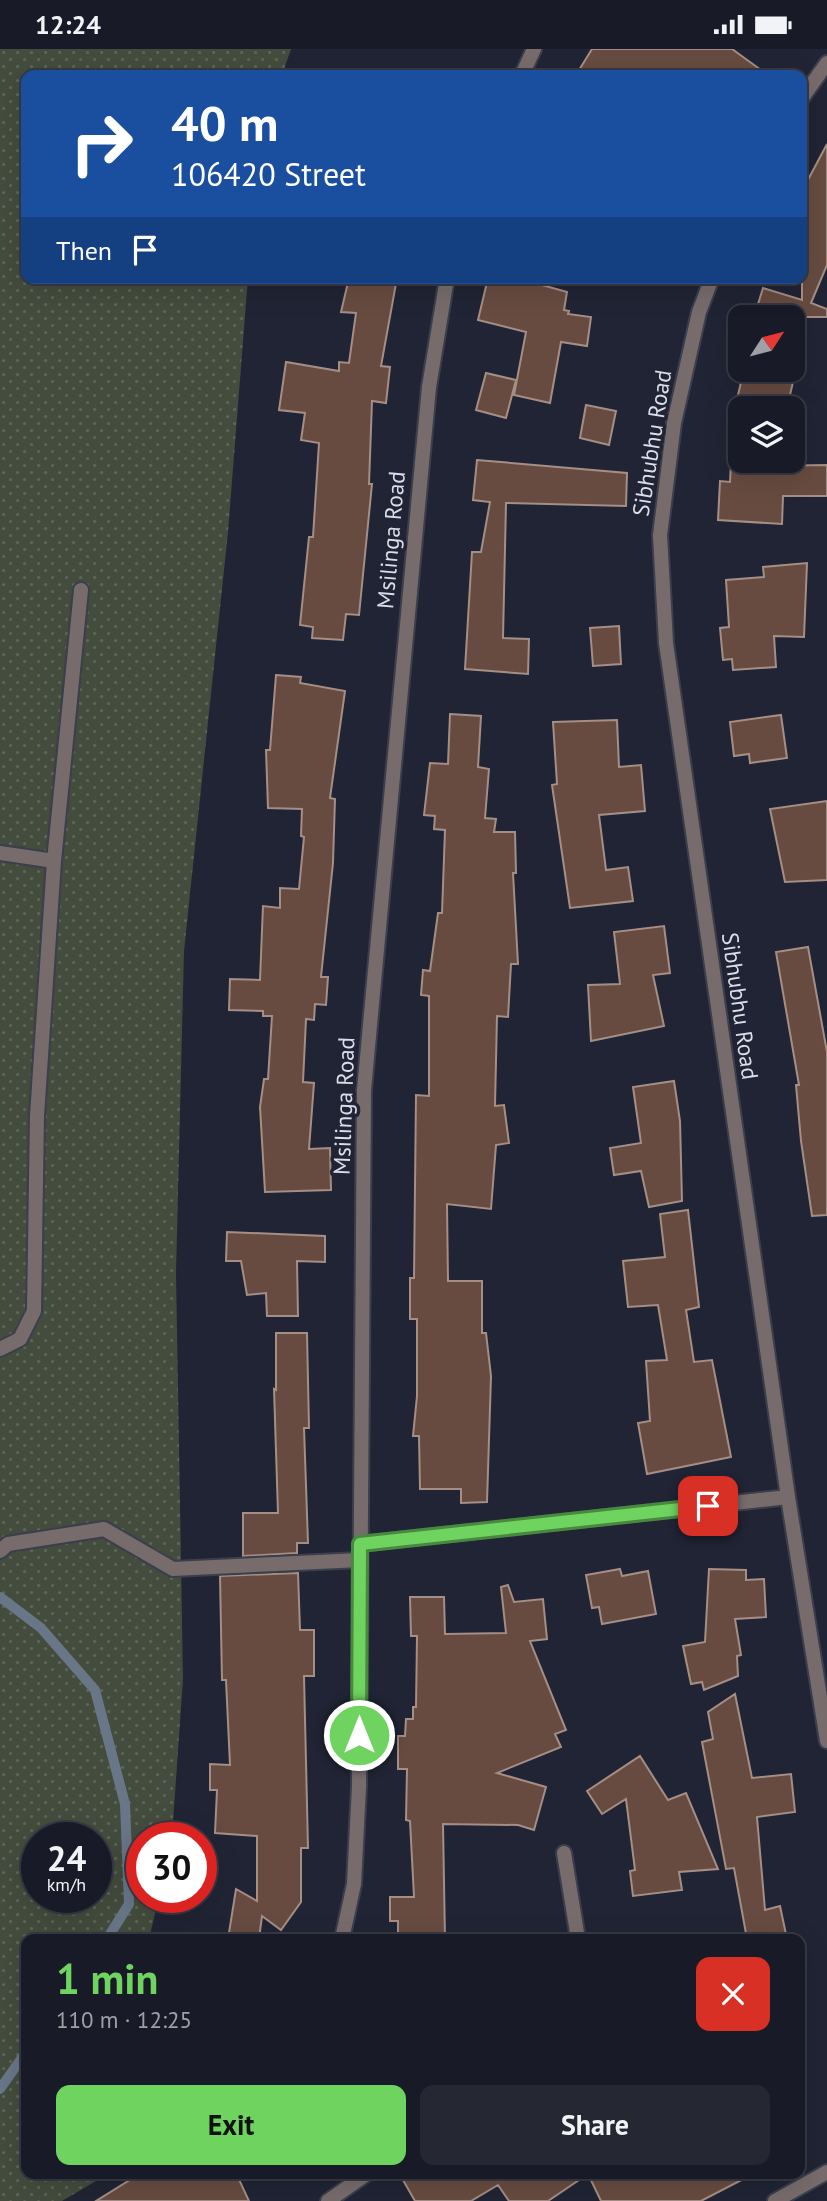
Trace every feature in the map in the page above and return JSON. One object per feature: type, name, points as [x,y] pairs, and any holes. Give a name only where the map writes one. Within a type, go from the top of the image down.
[{"type":"street","points":[[524,70],[534,49]]},
{"type":"street","points":[[807,91],[827,63]]},
{"type":"street","name":"Msilinga Road","points":[[343,1934],[354,1884],[359,1786],[364,1090],[429,387],[446,284]]},
{"type":"street","name":"Sibhubhu Road","points":[[710,284],[699,311],[674,423],[660,535],[666,643],[788,1497],[827,1741]]},
{"type":"street","points":[[0,1349],[20,1339],[34,1311],[37,1117],[54,860],[81,590]]},
{"type":"street","points":[[0,853],[54,860]]},
{"type":"street","points":[[360,1544],[788,1497]]},
{"type":"street","points":[[0,1551],[8,1545],[104,1529],[173,1569],[360,1560]]},
{"type":"street","points":[[564,1853],[577,1934]]},
{"type":"street","points":[[775,2201],[827,2172]]},
{"type":"street","points":[[328,2201],[359,2179]]},
{"type":"green space","points":[[0,49],[291,49],[284,70],[21,70],[21,284],[248,284],[228,532],[184,951],[176,1273],[183,1679],[173,1822],[126,1822],[126,1913],[155,1913],[150,1934],[21,1934],[21,2179],[99,2179],[62,2201],[0,2201]]},
{"type":"building","points":[[592,49],[732,49],[761,70],[579,70]]},
{"type":"building","points":[[827,144],[827,265],[811,303],[827,309],[827,317],[805,317],[805,305],[758,305],[763,288],[802,300],[802,284],[807,284],[807,182]]},
{"type":"building","points":[[348,284],[396,284],[381,366],[390,367],[386,403],[372,401],[369,484],[372,484],[359,615],[346,614],[343,640],[312,638],[313,627],[300,625],[309,537],[313,537],[319,443],[301,440],[305,413],[279,410],[286,362],[339,371],[339,362],[349,363],[356,313],[341,312]]},
{"type":"building","points":[[487,284],[538,284],[567,292],[564,310],[569,311],[568,314],[591,317],[587,346],[561,342],[550,403],[514,395],[526,332],[478,320]]},
{"type":"building","points":[[486,373],[516,380],[506,418],[476,410]]},
{"type":"building","points":[[741,382],[793,382],[790,396],[738,396]]},
{"type":"building","points":[[586,405],[616,411],[609,445],[580,438]]},
{"type":"building","points":[[477,460],[627,473],[626,506],[506,503],[503,638],[529,639],[528,674],[465,669],[472,552],[481,552],[490,502],[473,500]]},
{"type":"building","points":[[805,465],[827,465],[827,496],[783,496],[782,524],[718,520],[720,481],[730,482],[730,473],[805,473]]},
{"type":"building","points":[[807,563],[804,637],[774,636],[776,667],[733,670],[732,659],[723,660],[720,628],[729,627],[726,580],[764,577],[763,567]]},
{"type":"building","points":[[619,626],[621,664],[593,666],[590,628]]},
{"type":"building","points":[[276,675],[301,677],[300,683],[345,691],[330,798],[335,799],[333,863],[321,977],[328,977],[326,1005],[315,1004],[314,1020],[306,1019],[303,1082],[314,1083],[309,1149],[330,1148],[331,1190],[265,1192],[260,1107],[264,1079],[268,1079],[272,1016],[263,1016],[263,1011],[229,1010],[230,979],[260,980],[263,906],[280,908],[280,888],[299,889],[304,837],[301,836],[302,809],[268,808],[266,750],[270,750]]},
{"type":"building","points":[[450,714],[481,716],[478,767],[489,769],[485,818],[496,819],[494,832],[515,832],[516,873],[513,873],[518,964],[511,964],[508,1017],[497,1016],[495,1106],[504,1105],[509,1143],[496,1145],[491,1209],[447,1204],[448,1281],[482,1281],[482,1333],[486,1333],[491,1376],[487,1502],[461,1503],[461,1489],[420,1489],[419,1436],[413,1436],[417,1396],[417,1319],[410,1319],[410,1278],[414,1278],[416,1095],[429,1096],[429,996],[421,995],[423,970],[430,971],[438,913],[442,913],[445,830],[434,829],[435,816],[424,815],[430,763],[448,764]]},
{"type":"building","points":[[781,715],[787,758],[750,763],[749,754],[734,756],[730,722]]},
{"type":"building","points":[[617,720],[619,767],[641,765],[645,811],[599,815],[606,870],[628,867],[633,901],[570,908],[552,785],[557,784],[553,722]]},
{"type":"building","points":[[827,801],[827,880],[785,882],[770,809]]},
{"type":"building","points":[[664,926],[670,973],[653,975],[664,1026],[591,1041],[588,985],[620,984],[614,932]]},
{"type":"building","points":[[808,947],[827,1052],[827,1215],[812,1216],[801,1141],[796,1085],[799,1085],[776,952]]},
{"type":"building","points":[[674,1081],[680,1121],[682,1201],[649,1207],[641,1171],[614,1175],[610,1148],[641,1143],[633,1087]]},
{"type":"building","points":[[688,1210],[699,1307],[686,1310],[694,1362],[712,1360],[731,1457],[647,1474],[638,1423],[650,1421],[646,1361],[667,1360],[658,1305],[628,1307],[623,1261],[665,1257],[660,1214]]},
{"type":"building","points":[[227,1232],[325,1236],[325,1262],[297,1261],[298,1316],[267,1316],[266,1293],[247,1295],[241,1261],[226,1261]]},
{"type":"building","points":[[276,1333],[307,1333],[309,1428],[304,1428],[308,1543],[297,1543],[297,1553],[243,1556],[243,1513],[278,1513],[274,1389],[276,1390]]},
{"type":"building","points":[[620,1569],[622,1576],[648,1571],[656,1614],[602,1624],[599,1607],[592,1608],[586,1575]]},
{"type":"building","points":[[709,1569],[746,1570],[746,1580],[764,1579],[766,1617],[735,1619],[741,1655],[737,1656],[738,1676],[704,1690],[702,1682],[691,1684],[683,1646],[705,1642]]},
{"type":"building","points":[[298,1573],[300,1630],[314,1630],[314,1676],[304,1676],[308,1848],[301,1848],[301,1902],[281,1930],[262,1916],[260,1934],[229,1934],[236,1889],[257,1901],[257,1836],[217,1833],[217,1790],[210,1790],[210,1764],[230,1765],[226,1680],[222,1680],[220,1576]]},
{"type":"building","points":[[508,1585],[514,1602],[543,1599],[547,1639],[530,1641],[566,1730],[555,1734],[561,1747],[497,1773],[546,1787],[534,1830],[518,1825],[443,1824],[445,1934],[398,1934],[398,1921],[390,1921],[390,1897],[414,1897],[410,1821],[406,1820],[407,1769],[398,1769],[398,1736],[405,1736],[406,1719],[413,1719],[413,1707],[416,1707],[417,1636],[411,1636],[410,1597],[444,1597],[445,1634],[506,1633],[501,1587]]},
{"type":"building","points":[[735,1694],[752,1778],[791,1774],[795,1812],[757,1817],[765,1910],[780,1906],[786,1934],[746,1934],[734,1868],[726,1869],[702,1742],[713,1739],[708,1712]]},
{"type":"building","points":[[640,1756],[668,1800],[686,1793],[718,1869],[679,1872],[682,1890],[633,1896],[630,1871],[635,1870],[626,1799],[602,1814],[587,1791]]},
{"type":"building","points":[[131,2179],[239,2179],[249,2201],[96,2201]]},
{"type":"building","points":[[402,2179],[581,2179],[548,2201],[509,2201],[498,2185],[471,2201],[415,2201]]},
{"type":"building","points":[[590,2179],[743,2179],[701,2201],[601,2201]]},
{"type":"waterway","points":[[0,1597],[41,1628],[95,1690],[125,1804],[129,1904],[110,1934]]},
{"type":"waterway","points":[[0,2089],[21,2059]]},
{"type":"route","points":[[359,1735],[360,1544],[708,1506]]}]
